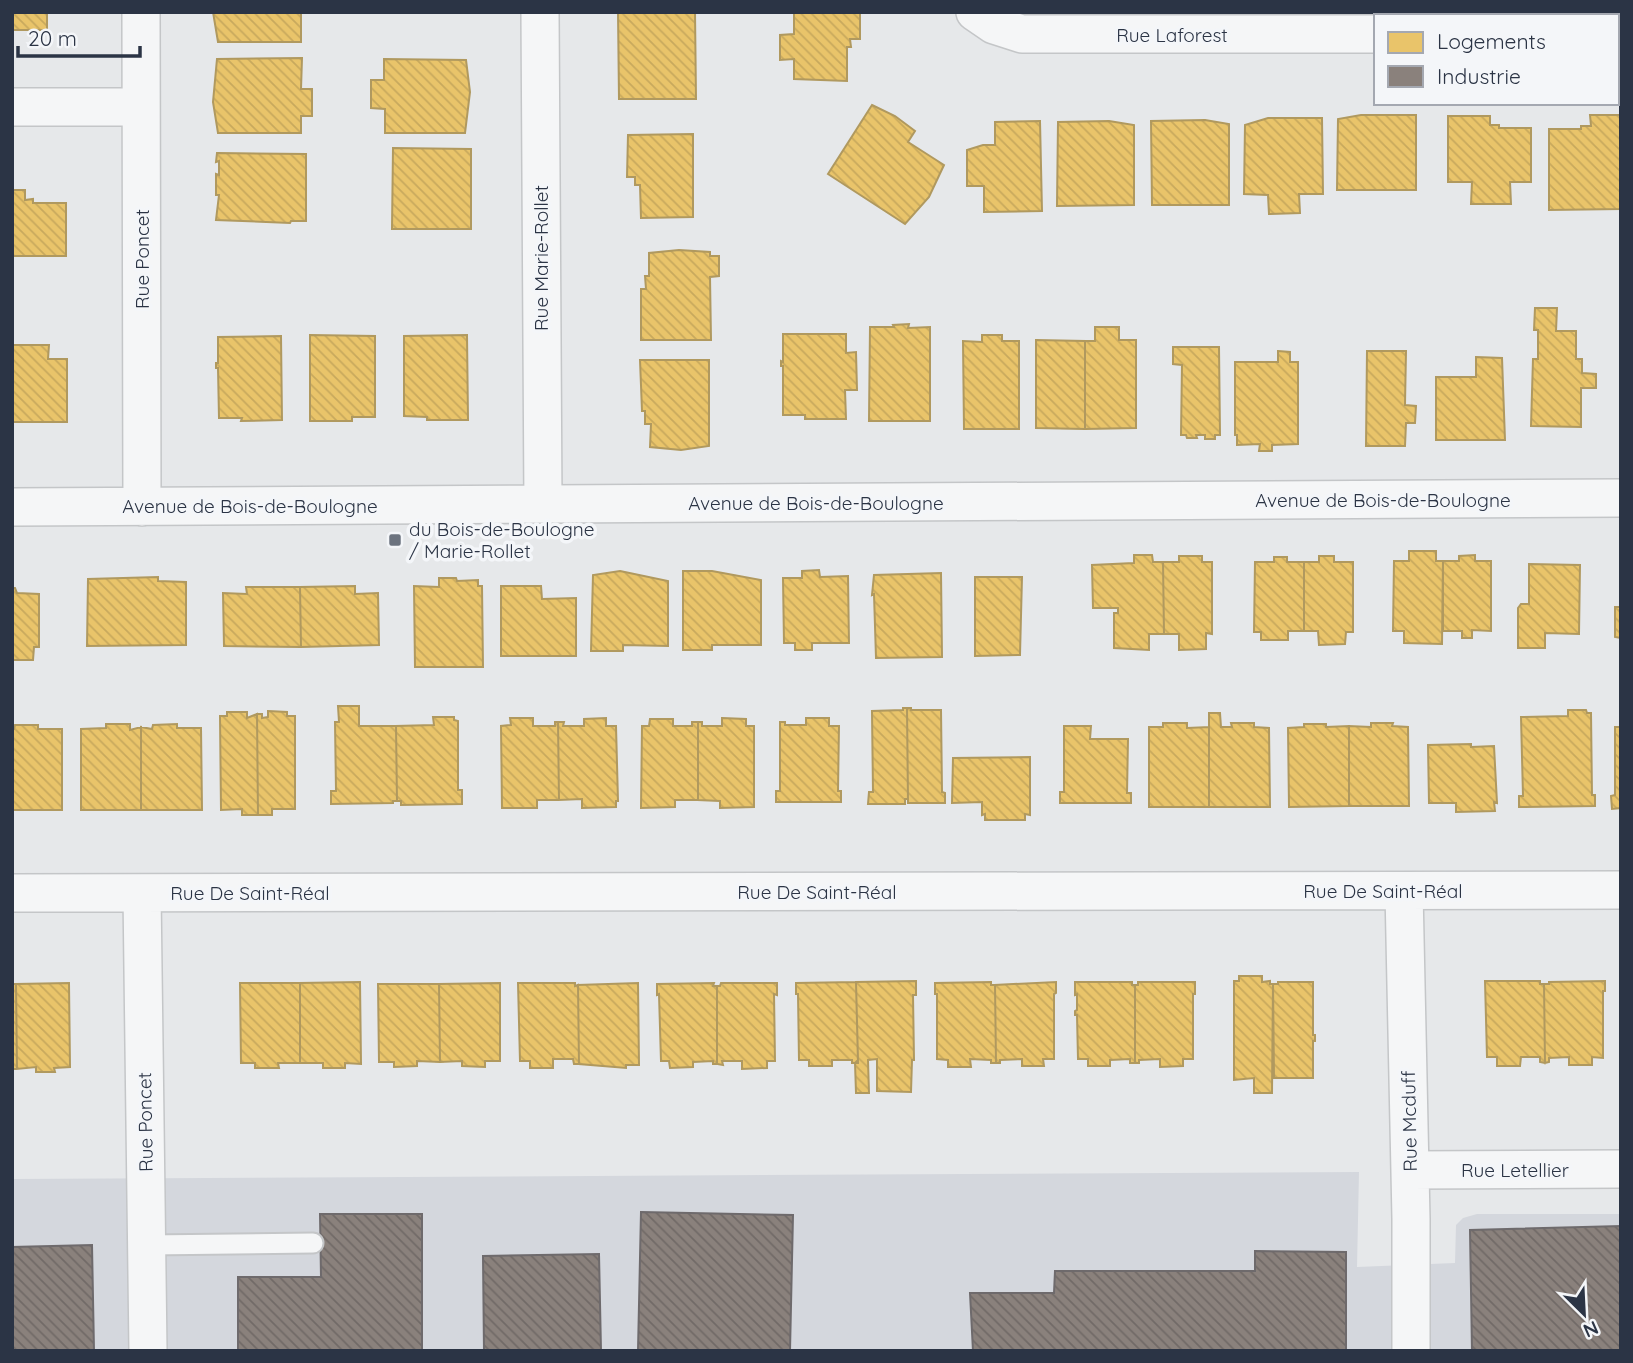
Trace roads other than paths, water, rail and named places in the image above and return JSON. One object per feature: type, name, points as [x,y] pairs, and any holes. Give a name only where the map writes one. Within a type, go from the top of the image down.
[{"type":"street","name":"Rue Poncet","points":[[141,12],[142,507]]},
{"type":"street","name":"Rue Marie-Rollet","points":[[540,12],[543,504]]},
{"type":"street","name":"Rue Laforest","points":[[975,12],[1007,31],[1029,35],[1355,27]]},
{"type":"street","points":[[12,107],[141,107]]},
{"type":"street","name":"Avenue de Bois-de-Boulogne","points":[[12,507],[1621,498]]},
{"type":"street","name":"Rue De Saint-Réal","points":[[12,893],[1621,890]]},
{"type":"street","name":"Rue Mcduff","points":[[1404,891],[1411,1351]]},
{"type":"street","name":"Rue Poncet","points":[[142,893],[148,1351]]},
{"type":"street","name":"Rue Letellier","points":[[1410,1170],[1621,1169]]},
{"type":"lane","points":[[147,1245],[313,1242]]},
{"type":"place","name":"du Bois-de-Boulogne / Marie-Rollet","points":[[395,540]]}]
